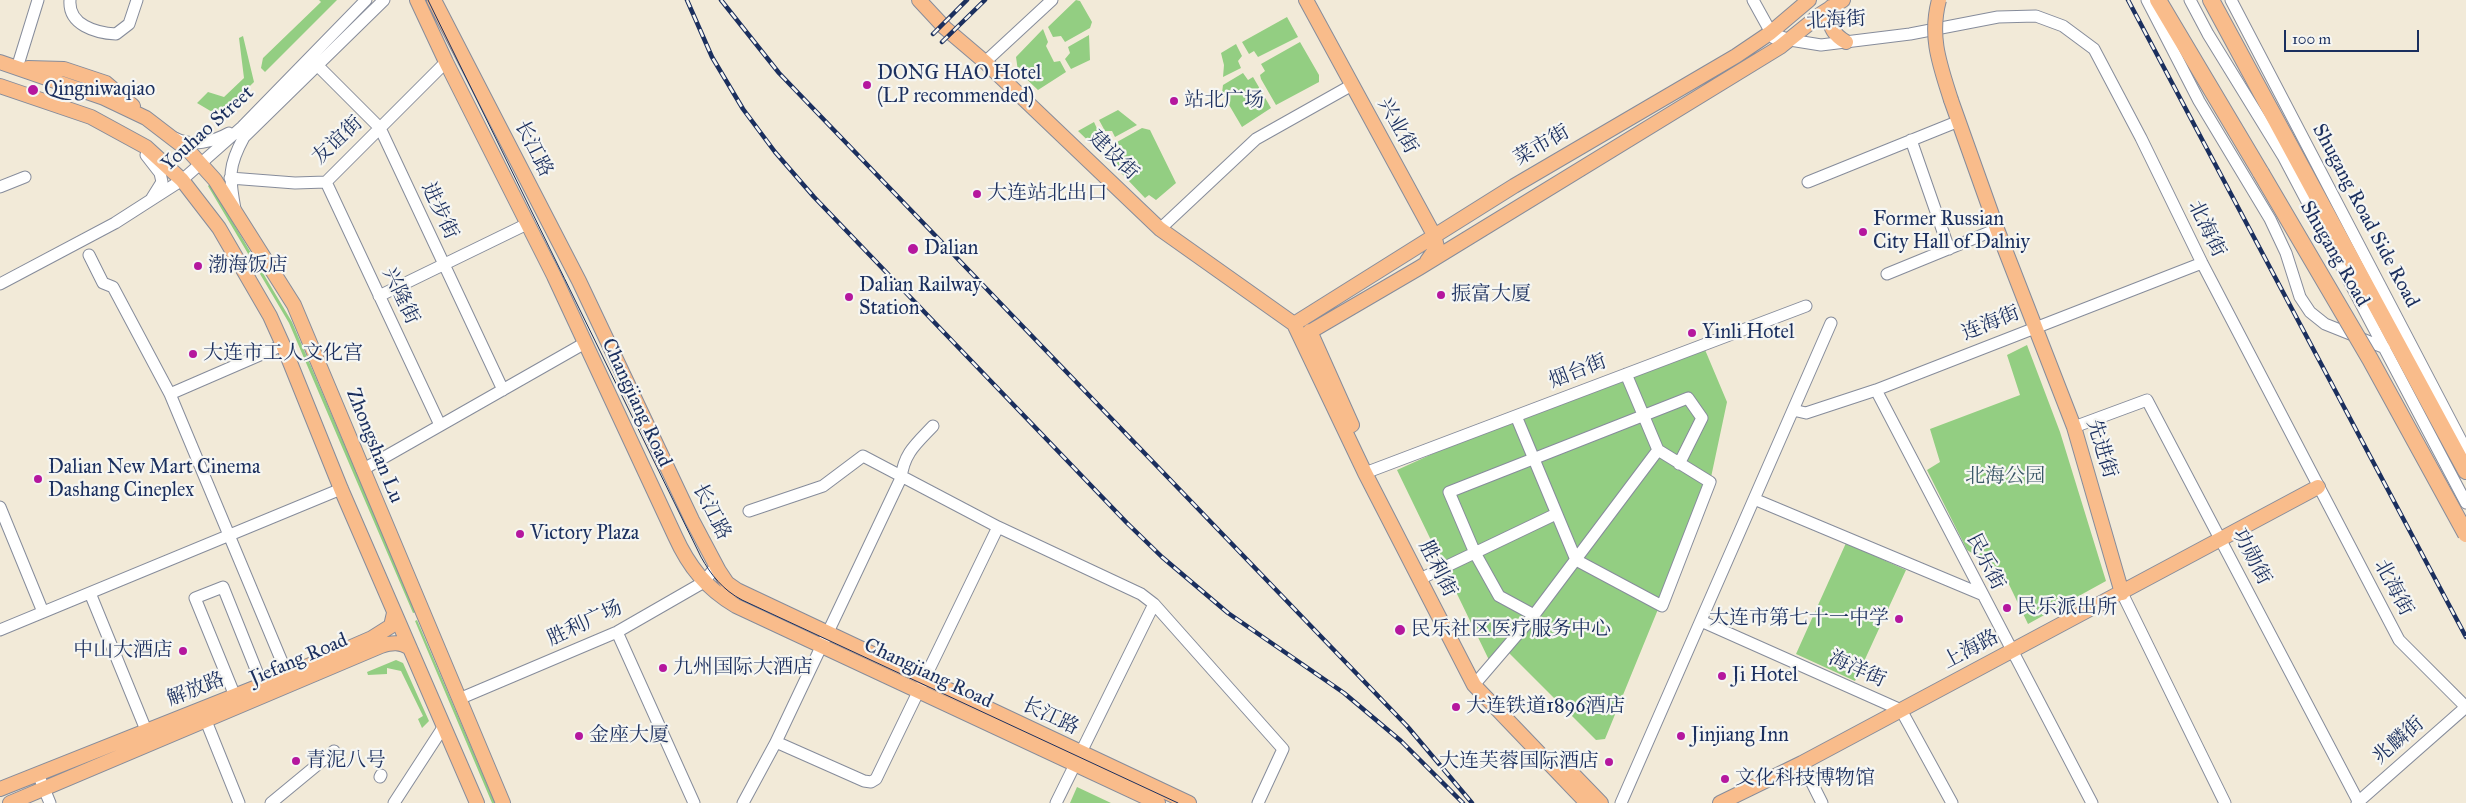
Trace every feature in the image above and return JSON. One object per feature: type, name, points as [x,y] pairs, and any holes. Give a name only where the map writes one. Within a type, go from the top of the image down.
[{"type":"highway","name":"Shugang Road","points":[[2158,0],[2365,350],[2466,534]]},
{"type":"highway","name":"Shugang Road","points":[[2211,0],[2466,471]]},
{"type":"main road","name":"Changjiang Road","points":[[418,0],[446,62],[585,343],[683,554],[704,582],[736,606],[823,639],[1078,758],[1158,803]]},
{"type":"main road","name":"长江路","points":[[434,0],[570,264],[666,468],[716,566],[727,583],[737,590],[823,639]]},
{"type":"main road","name":"建设街","points":[[919,0],[951,33],[986,62],[1160,230],[1294,324]]},
{"type":"main road","name":"兴业街","points":[[1306,0],[1434,234]]},
{"type":"main road","name":"菜市街","points":[[1294,324],[1434,234],[1736,56],[1770,33],[1809,0]]},
{"type":"main road","name":"先进街","points":[[1939,0],[1936,12],[1935,49],[1997,229],[2074,426],[2122,593]]},
{"type":"main road","points":[[1837,3],[1828,16],[1837,38],[1846,42]]},
{"type":"main road","points":[[1305,334],[1419,268],[1785,44],[1837,3]]},
{"type":"main road","points":[[0,62],[17,68]]},
{"type":"main road","name":"Zhongshan Lu","points":[[17,68],[64,68],[106,83],[146,118],[172,136],[215,180],[294,305],[503,803]]},
{"type":"main road","points":[[0,86],[91,117],[128,136],[166,164],[182,180],[219,228],[270,316],[341,489],[477,803]]},
{"type":"main road","points":[[1419,268],[1437,247],[1434,234]]},
{"type":"main road","name":"胜利街","points":[[1294,324],[1305,334],[1368,472],[1477,682],[1587,803]]},
{"type":"main road","name":"上海路","points":[[1720,803],[1802,763],[2318,487]]},
{"type":"main road","points":[[289,680],[386,630],[393,620],[394,613]]},
{"type":"main road","name":"Jiefang Road","points":[[10,803],[206,721],[264,690],[289,680],[392,643],[402,643],[410,648]]},
{"type":"main road","name":"胜利街","points":[[1477,682],[1601,803]]},
{"type":"main road","name":"解放路","points":[[0,789],[235,696],[264,690]]},
{"type":"main road","name":"长江路","points":[[1078,758],[1189,803]]},
{"type":"street","points":[[17,68],[38,0]]},
{"type":"street","points":[[70,0],[73,16],[79,22],[93,30],[116,34],[129,24],[137,0]]},
{"type":"street","name":"Youhao Street","points":[[0,284],[69,250],[182,180],[201,165],[242,126],[366,0]]},
{"type":"street","name":"Youhao Street","points":[[236,216],[230,178],[234,156],[244,137],[384,0]]},
{"type":"street","points":[[986,62],[1052,0]]},
{"type":"street","points":[[1753,0],[1770,33]]},
{"type":"street","points":[[2147,0],[2199,101],[2270,219],[2286,253],[2300,297],[2310,312],[2326,324],[2384,348]]},
{"type":"street","points":[[2190,0],[2212,41],[2284,156],[2466,503]]},
{"type":"street","name":"Shugang Road Side Road","points":[[2230,0],[2466,450]]},
{"type":"street","name":"北海街","points":[[1770,33],[1785,44],[1821,45],[1910,34],[1998,17],[2036,16],[2063,26],[2094,49],[2141,138],[2202,263],[2399,640],[2466,707]]},
{"type":"street","name":"友谊街","points":[[230,178],[295,183],[326,182],[446,62]]},
{"type":"street","name":"进步街","points":[[317,65],[380,128],[503,390]]},
{"type":"street","points":[[1160,230],[1256,139],[1352,85]]},
{"type":"street","points":[[1808,182],[1959,121]]},
{"type":"street","points":[[172,136],[188,143],[204,142],[220,138],[242,126]]},
{"type":"street","points":[[128,136],[160,173],[162,182],[146,204]]},
{"type":"street","points":[[1911,140],[1949,249]]},
{"type":"street","points":[[0,187],[26,178]]},
{"type":"street","name":"兴隆街","points":[[326,182],[440,425]]},
{"type":"street","points":[[379,296],[527,224]]},
{"type":"street","points":[[1887,274],[1997,229]]},
{"type":"street","points":[[89,256],[103,283],[113,287],[170,394],[289,680]]},
{"type":"street","name":"连海街","points":[[1793,410],[1806,413],[1876,390],[2202,263]]},
{"type":"street","name":"烟台街","points":[[1368,472],[1810,304]]},
{"type":"street","points":[[1621,803],[1831,324]]},
{"type":"street","points":[[362,470],[585,343]]},
{"type":"street","points":[[170,394],[283,345]]},
{"type":"street","points":[[1516,416],[1576,560],[1662,606],[1710,482],[1658,450],[1626,374]]},
{"type":"street","name":"民乐街","points":[[1876,390],[2092,803]]},
{"type":"street","points":[[1534,615],[1499,596],[1475,553],[1450,492],[1688,398],[1702,418],[1679,464]]},
{"type":"street","name":"功勋街","points":[[2074,426],[2148,400],[2357,802]]},
{"type":"street","points":[[743,803],[776,742],[823,639],[901,478],[903,462],[910,450],[933,426]]},
{"type":"street","points":[[1477,682],[1534,615],[1658,450]]},
{"type":"street","points":[[749,511],[823,486],[863,456],[901,478],[998,527],[1141,594],[1154,604],[1283,749],[1258,803]]},
{"type":"street","points":[[0,630],[341,489]]},
{"type":"street","points":[[1754,498],[1981,594]]},
{"type":"street","points":[[0,507],[43,612]]},
{"type":"street","points":[[1423,577],[1556,514]]},
{"type":"street","points":[[776,742],[864,781],[871,782],[879,773],[919,685],[998,527]]},
{"type":"street","name":"胜利广场","points":[[459,699],[617,632],[704,582],[716,566]]},
{"type":"street","points":[[235,696],[195,598],[223,587],[264,690]]},
{"type":"street","points":[[90,593],[146,730]]},
{"type":"street","name":"先进街","points":[[2122,593],[2225,803]]},
{"type":"street","points":[[1056,803],[1154,604]]},
{"type":"street","name":"海洋街","points":[[1700,622],[1900,710],[1952,803]]},
{"type":"street","points":[[617,632],[694,803]]},
{"type":"street","name":"兆麟街","points":[[2357,802],[2466,707]]},
{"type":"street","points":[[206,721],[239,803]]},
{"type":"street","points":[[394,803],[444,726]]},
{"type":"street","points":[[271,803],[334,751]]},
{"type":"street","points":[[1802,763],[1822,803]]},
{"type":"street","points":[[38,774],[50,803]]},
{"type":"green space","points":[[319,0],[337,0],[265,72],[261,68],[263,58],[321,2]]},
{"type":"green space","points":[[1076,0],[1080,1],[1092,22],[1090,28],[1065,42],[1061,36],[1053,37],[1048,27]]},
{"type":"green space","points":[[1287,17],[1298,37],[1258,57],[1254,51],[1249,54],[1242,42]]},
{"type":"green space","points":[[1043,29],[1048,42],[1046,46],[1054,62],[1060,61],[1066,72],[1038,90],[1018,71],[1016,57]]},
{"type":"green space","points":[[1089,35],[1090,60],[1071,69],[1065,59],[1070,53],[1068,47]]},
{"type":"green space","points":[[243,36],[254,82],[219,116],[197,103],[208,92],[224,97],[244,78],[239,38]]},
{"type":"green space","points":[[1300,42],[1319,75],[1319,82],[1276,105],[1261,79],[1260,75],[1265,71],[1261,64]]},
{"type":"green space","points":[[1236,44],[1242,56],[1238,61],[1241,68],[1223,77],[1224,65],[1221,53]]},
{"type":"green space","points":[[1243,73],[1248,80],[1253,77],[1271,108],[1242,127],[1222,93],[1223,85]]},
{"type":"green space","points":[[1118,110],[1137,125],[1115,137],[1112,131],[1105,131],[1099,120]]},
{"type":"green space","points":[[1094,122],[1100,135],[1096,140],[1103,155],[1078,131]]},
{"type":"green space","points":[[1142,128],[1150,130],[1176,183],[1156,200],[1149,195],[1145,198],[1106,157],[1121,149],[1117,142]]},
{"type":"green space","points":[[210,184],[292,322],[416,612],[413,613],[289,323],[208,186]]},
{"type":"green space","points":[[1703,345],[1727,402],[1710,482],[1605,739],[1596,740],[1505,649],[1489,660],[1397,470],[1516,416]]},
{"type":"green space","name":"北海公园","points":[[2027,345],[2060,432],[2106,581],[2028,624],[2003,572],[1967,550],[1927,470],[1940,462],[1930,429],[2020,395],[2007,355]]},
{"type":"green space","points":[[1846,543],[1906,570],[1855,681],[1796,654]]},
{"type":"green space","points":[[417,620],[495,803],[492,803],[415,621]]},
{"type":"green space","points":[[396,660],[403,663],[429,721],[422,728],[418,719],[423,716],[401,671],[387,668],[387,674],[368,675],[367,672]]},
{"type":"green space","points":[[1077,787],[1111,803],[1070,803]]},
{"type":"tram line","points":[[428,0],[701,557],[718,582],[742,600],[1178,803]]},
{"type":"railway","points":[[687,0],[712,57],[743,109],[775,152],[814,197],[1127,523],[1162,557],[1228,613],[1344,693],[1401,741],[1463,803]]},
{"type":"railway","points":[[721,0],[779,73],[1407,726],[1472,803]]},
{"type":"railway","points":[[933,34],[967,0]]},
{"type":"railway","points":[[942,42],[985,0]]},
{"type":"railway","points":[[2128,0],[2466,637]]},
{"type":"place","name":"DONG HAO Hotel (LP recommended)","points":[[867,85]]},
{"type":"place","name":"Qingniwaqiao","points":[[33,90]]},
{"type":"place","name":"站北广场","points":[[1174,101]]},
{"type":"place","name":"大连站北出口","points":[[977,194]]},
{"type":"place","name":"Former Russian City Hall of Dalniy","points":[[1863,232]]},
{"type":"place","name":"Dalian","points":[[913,249]]},
{"type":"place","name":"渤海饭店","points":[[198,266]]},
{"type":"place","name":"振富大厦","points":[[1441,295]]},
{"type":"place","name":"Dalian Railway Station","points":[[849,297]]},
{"type":"place","name":"Yinli Hotel","points":[[1692,333]]},
{"type":"place","name":"大连市工人文化宫","points":[[193,354]]},
{"type":"place","name":"Dalian New Mart Cinema Dashang Cineplex","points":[[38,479]]},
{"type":"place","name":"Victory Plaza","points":[[520,534]]},
{"type":"place","name":"民乐派出所","points":[[2007,608]]},
{"type":"place","name":"大连市第七十一中学","points":[[1899,619]]},
{"type":"place","name":"民乐社区医疗服务中心","points":[[1400,630]]},
{"type":"place","name":"中山大酒店","points":[[183,651]]},
{"type":"place","name":"九州国际大酒店","points":[[663,668]]},
{"type":"place","name":"Ji Hotel","points":[[1722,676]]},
{"type":"place","name":"大连铁道1896酒店","points":[[1456,707]]},
{"type":"place","name":"金座大厦","points":[[579,736]]},
{"type":"place","name":"Jinjiang Inn","points":[[1681,736]]},
{"type":"place","name":"青泥八号","points":[[296,761]]},
{"type":"place","name":"大连芙蓉国际酒店","points":[[1609,762]]},
{"type":"place","name":"文化科技博物馆","points":[[1725,779]]}]
